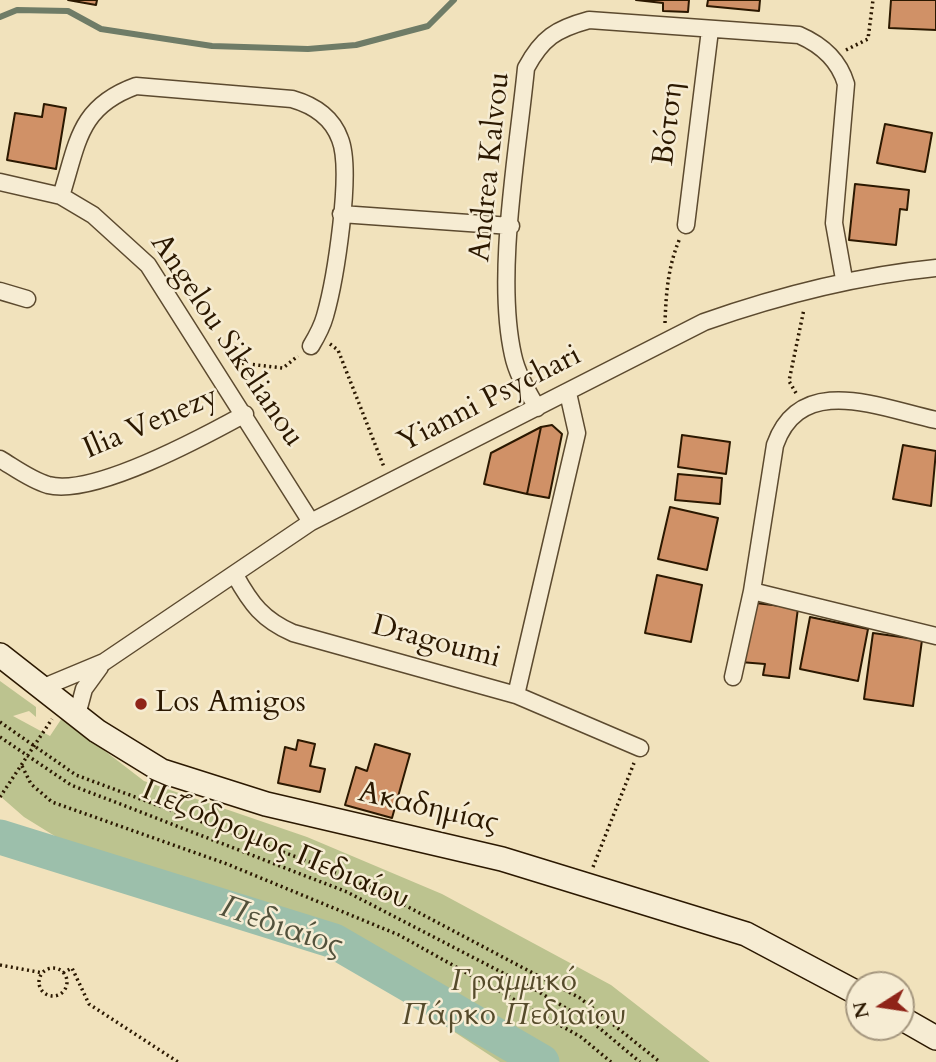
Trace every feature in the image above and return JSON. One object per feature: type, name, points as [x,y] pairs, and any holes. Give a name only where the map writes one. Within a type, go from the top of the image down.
[{"type":"street","name":"Andrea Kalvou","points":[[537,408],[519,376],[509,329],[507,293],[526,68],[538,46],[554,33],[589,20],[799,35],[817,43],[842,71],[847,97],[834,201],[835,244],[844,279]]},
{"type":"street","name":"Βότση","points":[[686,225],[710,30]]},
{"type":"street","points":[[61,196],[82,130],[91,115],[104,100],[136,86],[292,99],[307,103],[330,121],[340,137],[344,155],[341,214],[326,316],[314,340]]},
{"type":"street","name":"Angelou Sikelianou","points":[[0,182],[61,196],[93,215],[148,265],[246,414],[311,522]]},
{"type":"street","points":[[341,214],[511,226]]},
{"type":"street","name":"Yianni Psychari","points":[[44,687],[104,662],[311,522],[704,322],[844,279],[936,268]]},
{"type":"street","points":[[0,291],[27,299]]},
{"type":"street","points":[[516,695],[577,433],[568,393]]},
{"type":"street","points":[[733,677],[752,591],[775,445],[780,430],[803,407],[830,400],[845,400],[936,420]]},
{"type":"street","name":"Ilia Venezy","points":[[0,459],[48,485],[75,485],[153,460],[246,414]]},
{"type":"street","name":"Dragoumi","points":[[235,575],[251,604],[271,623],[293,633],[516,695],[640,748]]},
{"type":"street","points":[[752,591],[936,636]]},
{"type":"street","name":"Ακαδημίας","points":[[0,655],[70,709],[162,771],[203,787],[502,859],[746,934],[845,987]]},
{"type":"street","name":"Yianni Psychari","points":[[70,709],[104,662]]},
{"type":"street","points":[[915,1026],[936,1038]]},
{"type":"path","points":[[832,58],[868,39],[873,0]]},
{"type":"path","points":[[665,342],[668,279],[672,256],[686,225]]},
{"type":"path","points":[[803,407],[789,381],[808,289]]},
{"type":"path","points":[[210,359],[283,368],[314,340],[338,350],[390,482]]},
{"type":"path","points":[[0,797],[34,748],[70,709]]},
{"type":"path","points":[[0,722],[76,775],[378,891],[580,998],[660,1062]]},
{"type":"path","name":"Πεζόδρομος Πεδιαίου","points":[[0,737],[71,785],[347,892],[534,989],[598,1027],[640,1062]]},
{"type":"path","points":[[586,885],[640,748]]},
{"type":"path","points":[[22,766],[30,784],[52,802],[227,864],[398,935],[581,1037],[611,1062]]},
{"type":"path","points":[[0,965],[43,973],[55,969],[63,973],[67,985],[62,993],[54,996],[45,994],[40,986],[43,973]]},
{"type":"path","points":[[63,973],[72,968],[89,1004],[178,1062]]},
{"type":"green space","name":"Γραμμικό Πάρκο Πεδιαίου","points":[[0,681],[36,707],[36,717],[29,711],[13,716],[50,736],[62,718],[144,781],[307,837],[442,894],[611,985],[710,1062],[500,1062],[293,926],[135,865],[66,843],[24,817],[0,796]]},
{"type":"building","points":[[68,0],[97,0],[96,5]]},
{"type":"building","points":[[636,0],[689,0],[688,12],[663,11],[663,3]]},
{"type":"building","points":[[708,0],[760,0],[759,11],[707,6]]},
{"type":"building","points":[[891,0],[936,0],[936,30],[889,28]]},
{"type":"building","points":[[44,104],[66,108],[56,169],[7,160],[15,113],[42,117]]},
{"type":"building","points":[[885,124],[932,133],[925,172],[877,163]]},
{"type":"building","points":[[855,184],[909,190],[907,210],[900,209],[896,245],[849,240]]},
{"type":"building","points":[[552,425],[562,434],[549,498],[527,494],[541,427]]},
{"type":"building","points":[[541,427],[527,494],[484,484],[491,453]]},
{"type":"building","points":[[682,435],[730,442],[726,474],[678,467]]},
{"type":"building","points":[[903,445],[936,451],[931,506],[893,499]]},
{"type":"building","points":[[678,474],[722,478],[720,504],[675,500]]},
{"type":"building","points":[[670,507],[718,518],[707,570],[658,559]]},
{"type":"building","points":[[657,575],[702,585],[691,642],[645,633]]},
{"type":"building","points":[[747,602],[798,608],[789,678],[763,675],[765,664],[740,662]]},
{"type":"building","points":[[810,617],[868,629],[858,681],[800,669]]},
{"type":"building","points":[[873,633],[922,640],[913,706],[864,699]]},
{"type":"building","points":[[298,740],[315,744],[310,766],[325,769],[320,792],[278,783],[285,747],[296,750]]},
{"type":"building","points":[[375,744],[410,754],[392,818],[345,805],[356,767],[367,771]]},
{"type":"waterway","points":[[0,17],[17,10],[68,11],[101,29],[212,46],[308,49],[356,45],[428,26],[454,0]]},
{"type":"waterway","name":"Πεδιαίος","points":[[0,837],[334,941],[542,1062]]},
{"type":"place","name":"Los Amigos","points":[[141,704]]}]
